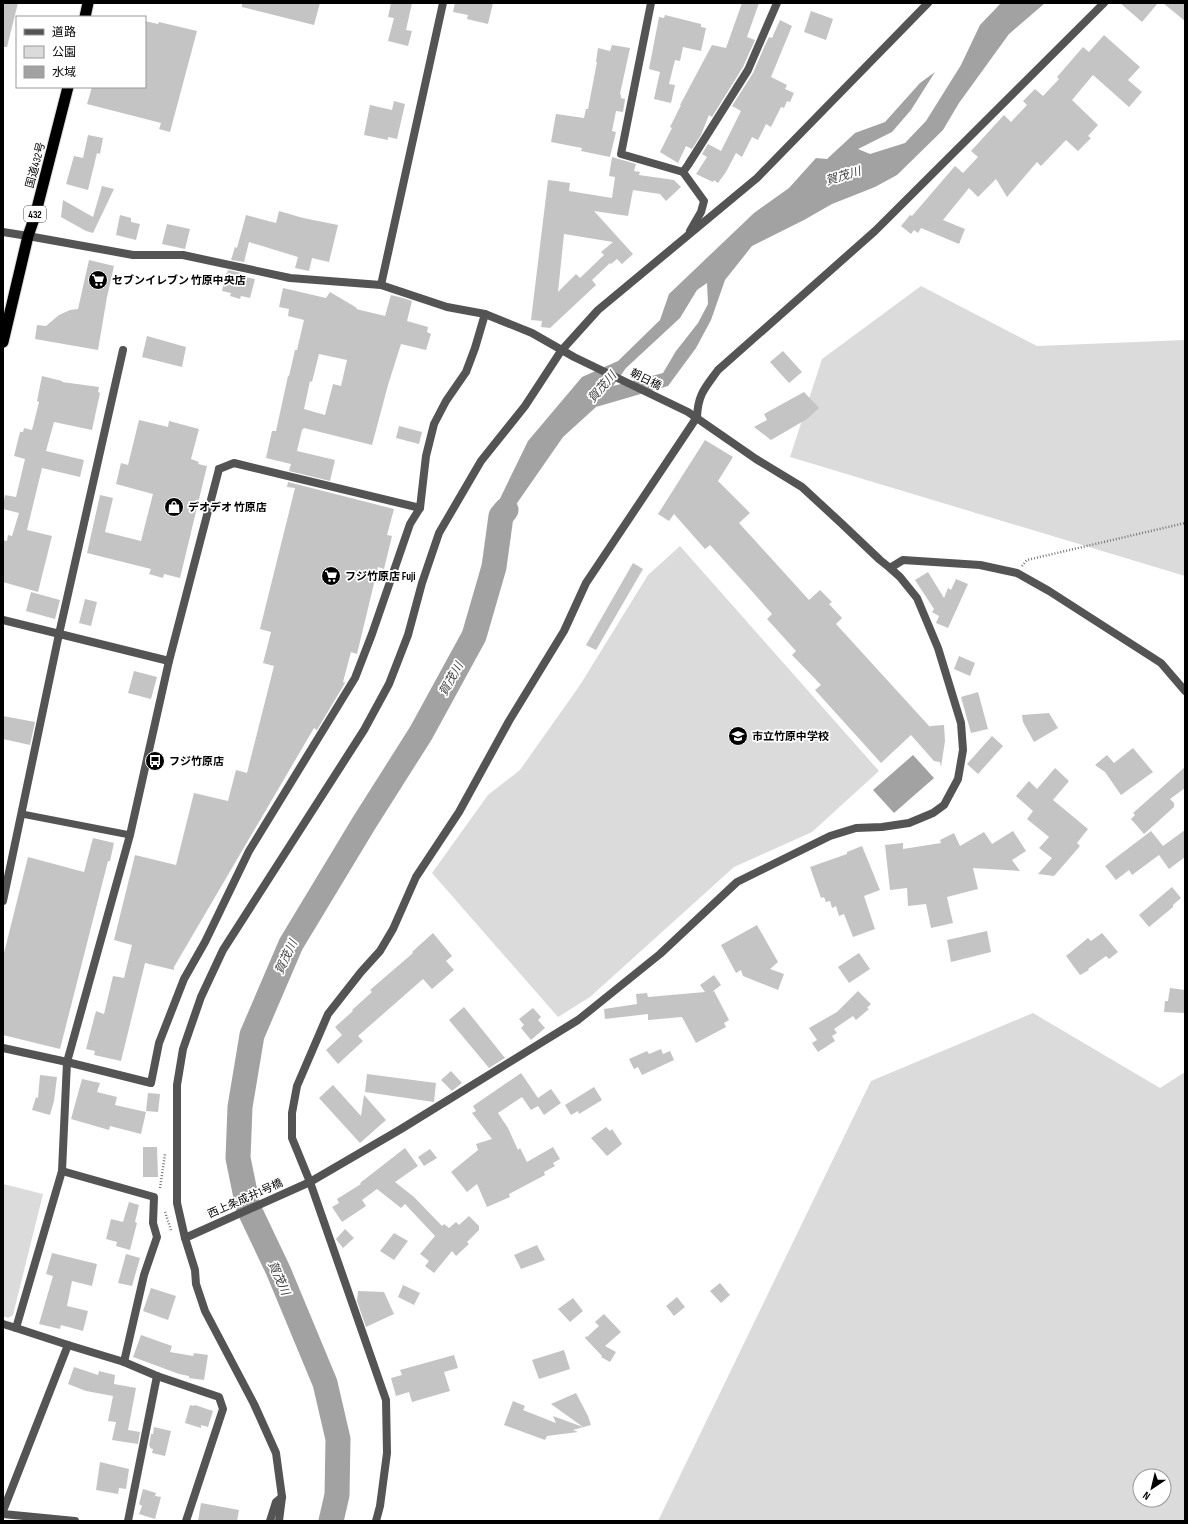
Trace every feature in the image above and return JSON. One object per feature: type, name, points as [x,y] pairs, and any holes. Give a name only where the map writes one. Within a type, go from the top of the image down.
[{"type":"highway","points":[[85,16],[88,3]]},
{"type":"highway","name":"国道432号","points":[[3,342],[28,236],[41,193],[68,88]]},
{"type":"street","points":[[381,285],[443,3]]},
{"type":"street","points":[[651,3],[621,154],[683,172],[704,201],[701,212],[688,235]]},
{"type":"street","points":[[683,172],[748,70],[777,3]]},
{"type":"street","points":[[280,1521],[282,1498],[276,1453],[254,1404],[205,1311],[196,1284],[195,1270],[185,1238],[178,1203],[177,1085],[183,1049],[201,997],[223,950],[364,730],[389,684],[408,635],[422,583],[439,533],[481,461],[525,406],[562,351],[598,310],[757,178],[928,3]]},
{"type":"street","points":[[376,1521],[380,1506],[387,1453],[386,1400],[310,1182],[292,1138],[292,1113],[297,1086],[328,1014],[361,972],[380,951],[393,929],[416,878],[459,812],[509,721],[564,631],[586,583],[697,417],[698,402],[704,390],[718,370],[875,231],[1104,3]]},
{"type":"street","name":"朝日橋","points":[[3,232],[133,255],[183,255],[290,278],[381,285],[447,307],[485,314],[532,333],[562,351],[697,417],[756,459],[802,487],[890,568]]},
{"type":"street","points":[[3,1048],[151,1083],[159,1043],[184,979],[205,942],[249,851],[355,678],[372,634],[410,524],[420,508],[426,456],[434,424],[446,401],[466,372],[485,314]]},
{"type":"street","points":[[3,901],[59,634],[123,350]]},
{"type":"street","points":[[16,1328],[62,1172],[67,1062],[130,834],[170,661],[219,469],[234,463],[420,508]]},
{"type":"street","points":[[890,568],[903,560],[980,565],[1017,573],[1049,591],[1161,664],[1185,691]]},
{"type":"street","name":"西上条成井1号橋","points":[[185,1238],[310,1182],[401,1129],[578,1020],[660,954],[737,882],[830,836],[856,828],[909,824],[933,813],[944,805],[958,779],[962,764],[963,750],[961,723],[938,648],[917,598],[890,568]]},
{"type":"street","points":[[3,620],[170,661]]},
{"type":"street","points":[[62,1172],[154,1197],[153,1223],[156,1238],[144,1275],[124,1362]]},
{"type":"street","points":[[3,1324],[68,1346],[124,1362],[157,1376],[219,1397],[223,1409],[186,1521]]},
{"type":"street","points":[[68,1346],[3,1513],[75,1521]]},
{"type":"street","points":[[128,1521],[157,1376]]},
{"type":"street","points":[[270,1521],[276,1502],[282,1498]]},
{"type":"lane","points":[[22,814],[130,834]]},
{"type":"path","points":[[1027,560],[1185,523]]},
{"type":"green space","points":[[921,286],[1037,346],[1185,340],[1185,576],[790,457],[822,359]]},
{"type":"green space","name":"市立竹原中学校","points":[[680,546],[879,771],[812,832],[734,867],[590,997],[558,1017],[432,873],[488,795],[520,770],[580,685],[648,575]]},
{"type":"green space","points":[[1033,1013],[1160,1088],[1185,1072],[1185,1521],[658,1521],[871,1081]]},
{"type":"green space","points":[[3,1184],[43,1194],[13,1315],[8,1318],[3,1316]]},
{"type":"water","points":[[1001,3],[1045,3],[1009,34],[959,103],[943,130],[897,175],[875,187],[832,204],[752,246],[725,280],[711,320],[696,348],[668,386],[596,407],[563,437],[506,519],[497,542],[492,515],[528,441],[582,377],[618,361],[660,320],[669,294],[754,213],[789,188],[816,158],[827,159],[855,133],[885,122],[920,83],[935,72],[911,110],[892,132],[858,149],[870,154],[905,143],[926,121],[961,65],[980,25]],"holes":[[[707,283],[708,304],[698,323],[676,351],[663,373],[613,386],[626,368],[680,318],[697,290]]]},
{"type":"water","points":[[913,755],[934,778],[894,813],[873,790]]},
{"type":"building","points":[[3,3],[18,3],[7,47],[3,47]]},
{"type":"building","points":[[242,3],[320,3],[314,25],[242,7]]},
{"type":"building","points":[[391,3],[412,3],[406,30],[412,31],[408,46],[388,41],[394,18],[388,17]]},
{"type":"building","points":[[455,3],[493,3],[488,24],[467,19],[468,15],[453,12]]},
{"type":"building","points":[[742,3],[759,3],[747,37],[755,40],[743,67],[712,117],[709,115],[701,135],[692,149],[686,146],[678,163],[660,152],[672,128],[670,127],[712,45],[726,48]]},
{"type":"building","points":[[1120,3],[1158,3],[1142,22]]},
{"type":"building","points":[[1163,3],[1185,3],[1185,21]]},
{"type":"building","points":[[811,11],[833,19],[826,40],[804,32]]},
{"type":"building","points":[[665,15],[701,24],[701,27],[706,28],[701,51],[683,47],[680,61],[675,60],[669,84],[675,85],[671,103],[654,99],[660,72],[649,69],[659,17],[664,18]]},
{"type":"building","points":[[780,20],[792,26],[771,77],[787,85],[785,89],[794,93],[790,102],[787,101],[784,108],[781,107],[771,127],[766,124],[758,140],[752,137],[742,157],[736,153],[726,172],[718,183],[714,180],[713,182],[696,174],[707,157],[702,154],[708,144],[721,151],[741,111],[732,106],[753,73],[769,37],[772,38]]},
{"type":"building","points":[[146,21],[158,24],[159,22],[197,31],[170,132],[159,129],[161,123],[87,104],[92,88],[146,88]]},
{"type":"building","points":[[1104,35],[1140,67],[1128,80],[1142,92],[1129,107],[1093,75],[1072,100],[1098,125],[1088,136],[1091,138],[1078,151],[1066,140],[1041,166],[1037,162],[1007,197],[996,179],[978,197],[969,188],[943,220],[965,229],[959,244],[921,228],[918,233],[914,230],[911,234],[901,226],[910,215],[912,216],[955,166],[963,173],[978,157],[971,151],[1004,115],[1011,122],[1027,105],[1023,101],[1035,89],[1043,96],[1059,79],[1057,77],[1083,47],[1089,52]]},
{"type":"building","points":[[612,45],[630,48],[620,94],[621,98],[625,99],[623,112],[616,111],[612,131],[616,132],[610,157],[581,151],[582,148],[551,142],[556,114],[584,118],[586,109],[588,109],[597,62],[598,48],[610,51]]},
{"type":"building","points":[[394,101],[405,104],[397,139],[388,137],[388,140],[364,135],[370,105],[392,110]]},
{"type":"building","points":[[88,135],[103,138],[100,154],[97,153],[88,190],[66,184],[74,156],[83,158]]},
{"type":"building","points":[[612,157],[636,164],[634,171],[640,172],[639,175],[674,180],[681,187],[666,201],[660,194],[633,190],[628,216],[594,211],[633,254],[622,264],[617,259],[611,264],[610,263],[592,280],[596,285],[550,328],[541,327],[542,321],[531,320],[548,180],[570,183],[569,191],[612,198],[615,177],[609,176]],"holes":[[[564,234],[613,242],[601,252],[604,255],[580,278],[576,274],[558,292]]]},
{"type":"building","points":[[102,186],[114,189],[93,233],[86,231],[61,217],[63,200],[93,217]]},
{"type":"building","points":[[279,211],[303,218],[338,225],[329,262],[312,258],[309,271],[295,268],[298,257],[249,242],[244,262],[231,260],[235,247],[237,248],[246,215],[276,223]]},
{"type":"building","points":[[120,215],[131,218],[131,222],[140,224],[136,240],[116,235]]},
{"type":"building","points":[[167,224],[190,229],[185,249],[162,244]]},
{"type":"building","points":[[89,260],[114,266],[98,350],[35,339],[37,325],[46,326],[59,315],[70,310],[78,309]]},
{"type":"building","points":[[228,270],[241,273],[240,276],[255,279],[250,298],[241,296],[240,299],[230,296],[231,293],[222,291]]},
{"type":"building","points":[[283,288],[326,298],[330,292],[357,308],[356,309],[385,316],[391,295],[412,301],[407,321],[428,327],[427,332],[431,334],[426,350],[401,344],[372,445],[304,428],[302,430],[297,451],[335,460],[330,481],[289,471],[291,464],[266,458],[272,431],[276,431],[288,376],[295,350],[297,350],[304,320],[288,316],[289,309],[279,307]],"holes":[[[319,354],[347,360],[341,386],[333,384],[325,415],[304,409],[310,381],[312,382]]]},
{"type":"building","points":[[147,336],[186,347],[182,367],[142,357]]},
{"type":"building","points":[[783,351],[802,372],[789,383],[770,362]]},
{"type":"building","points":[[42,376],[62,382],[99,387],[98,392],[100,393],[92,430],[54,422],[46,451],[84,460],[80,477],[42,468],[27,530],[52,536],[38,592],[3,582],[3,540],[7,541],[8,535],[12,536],[19,513],[3,509],[3,505],[5,495],[16,497],[25,459],[14,456],[20,432],[23,432],[24,428],[32,430],[39,402],[37,401]]},
{"type":"building","points":[[804,392],[819,408],[807,419],[771,440],[754,427],[767,420],[764,414]]},
{"type":"building","points":[[139,420],[168,427],[169,421],[199,429],[191,459],[199,462],[198,464],[207,466],[180,578],[164,574],[163,578],[149,574],[151,569],[87,553],[100,495],[113,498],[105,532],[141,541],[153,494],[116,484],[121,463],[128,465]]},
{"type":"building","points":[[399,426],[422,432],[419,444],[396,438]]},
{"type":"building","points":[[705,440],[733,457],[718,481],[750,513],[739,523],[809,600],[820,590],[832,602],[829,604],[842,618],[836,624],[930,727],[944,725],[945,741],[941,767],[940,762],[934,761],[911,735],[881,763],[815,690],[821,685],[792,655],[796,651],[767,619],[772,614],[750,589],[710,545],[705,549],[674,514],[669,521],[658,514]]},
{"type":"building","points":[[288,482],[394,509],[387,535],[392,536],[384,569],[378,567],[357,654],[351,652],[343,682],[345,683],[317,730],[314,728],[174,967],[174,970],[145,963],[121,1061],[94,1055],[95,1051],[86,1049],[96,1011],[104,1014],[113,976],[124,978],[132,945],[114,940],[135,855],[176,865],[194,793],[228,801],[236,770],[247,773],[274,666],[263,663],[271,632],[260,629],[295,488],[287,487]]},
{"type":"building","points":[[633,563],[643,569],[596,650],[586,645]]},
{"type":"building","points":[[928,572],[944,598],[948,588],[951,590],[956,579],[968,584],[948,628],[936,623],[939,616],[932,612],[934,609],[915,580]]},
{"type":"building","points":[[31,592],[60,600],[55,619],[26,611]]},
{"type":"building","points":[[85,599],[97,602],[91,626],[79,623]]},
{"type":"building","points":[[959,656],[975,663],[970,676],[954,669]]},
{"type":"building","points":[[134,671],[157,677],[151,699],[128,693]]},
{"type":"building","points":[[978,692],[988,729],[971,733],[961,697]]},
{"type":"building","points":[[1049,713],[1058,728],[1034,742],[1023,722],[1022,715]]},
{"type":"building","points":[[3,716],[35,722],[30,745],[3,739]]},
{"type":"building","points":[[992,736],[1003,746],[978,774],[967,764]]},
{"type":"building","points":[[1133,748],[1153,772],[1121,795],[1105,772],[1095,765],[1107,755],[1114,763]]},
{"type":"building","points":[[1185,767],[1185,788],[1170,799],[1174,803],[1174,807],[1144,834],[1131,819],[1135,815],[1133,813]]},
{"type":"building","points":[[1055,768],[1069,781],[1053,800],[1088,829],[1077,843],[1080,846],[1054,876],[1038,874],[1052,858],[1039,848],[1049,837],[1027,819],[1033,811],[1016,796],[1029,781],[1037,789]]},
{"type":"building","points":[[1185,830],[1185,857],[1169,869],[1159,855],[1132,875],[1129,870],[1116,880],[1105,866],[1151,831],[1163,846]]},
{"type":"building","points":[[1013,831],[1026,851],[1012,860],[1020,871],[973,868],[978,889],[947,897],[953,923],[931,928],[926,904],[908,906],[907,888],[890,890],[885,845],[903,843],[903,849],[941,843],[940,840],[954,833],[960,846],[984,832],[992,844]]},
{"type":"building","points":[[93,838],[114,843],[110,861],[108,861],[60,1049],[3,1035],[3,957],[28,857],[84,872]]},
{"type":"building","points":[[862,846],[880,890],[864,896],[875,929],[853,937],[844,914],[839,916],[836,906],[832,908],[830,901],[826,902],[824,897],[821,898],[810,867],[847,854],[847,852]]},
{"type":"building","points":[[1172,887],[1181,898],[1173,905],[1173,907],[1149,927],[1139,915]]},
{"type":"building","points":[[757,925],[778,962],[770,969],[784,974],[778,990],[743,976],[741,970],[736,973],[721,945]]},
{"type":"building","points":[[987,931],[991,952],[951,962],[947,940]]},
{"type":"building","points":[[433,933],[452,956],[446,961],[454,970],[432,989],[423,979],[358,1036],[363,1041],[338,1064],[326,1050],[342,1035],[335,1027],[372,992],[370,990],[413,953],[412,952]]},
{"type":"building","points":[[1102,933],[1118,952],[1109,959],[1106,956],[1088,969],[1089,970],[1080,975],[1066,956],[1088,938],[1091,941]]},
{"type":"building","points":[[859,953],[870,969],[849,983],[838,967]]},
{"type":"building","points":[[714,975],[721,985],[712,992],[714,991],[729,1020],[724,1023],[726,1027],[696,1043],[682,1017],[648,1020],[648,1014],[605,1019],[604,1009],[637,1004],[636,994],[647,993],[648,997],[705,992],[700,985]]},
{"type":"building","points":[[1170,988],[1185,990],[1185,1013],[1164,1012],[1165,1001],[1168,1001]]},
{"type":"building","points":[[858,991],[871,1004],[867,1008],[869,1009],[856,1020],[853,1016],[834,1029],[837,1033],[832,1036],[835,1041],[818,1052],[812,1043],[817,1040],[809,1028],[837,1012]]},
{"type":"building","points":[[464,1007],[505,1058],[489,1068],[449,1020]]},
{"type":"building","points":[[533,1008],[541,1017],[538,1020],[545,1028],[531,1040],[521,1028],[524,1025],[519,1019]]},
{"type":"building","points":[[661,1049],[663,1054],[670,1051],[674,1060],[642,1075],[638,1067],[634,1069],[629,1059],[647,1051],[649,1054]]},
{"type":"building","points":[[451,1071],[462,1083],[452,1091],[441,1080]]},
{"type":"building","points":[[521,1073],[538,1098],[551,1089],[561,1103],[544,1115],[538,1106],[531,1110],[522,1097],[498,1113],[508,1128],[518,1150],[520,1148],[527,1162],[553,1147],[560,1159],[553,1163],[555,1166],[544,1172],[545,1175],[509,1194],[510,1197],[487,1207],[477,1184],[467,1192],[451,1172],[478,1150],[476,1144],[492,1139],[472,1113],[476,1111],[473,1106]]},
{"type":"building","points":[[367,1074],[436,1083],[434,1102],[365,1092]]},
{"type":"building","points":[[40,1075],[57,1077],[54,1101],[50,1115],[32,1110],[36,1097],[38,1098]]},
{"type":"building","points":[[82,1079],[100,1083],[97,1092],[117,1097],[115,1105],[146,1112],[141,1134],[110,1126],[109,1130],[71,1119]]},
{"type":"building","points":[[333,1085],[361,1116],[364,1095],[386,1120],[360,1143],[319,1098]]},
{"type":"building","points":[[594,1087],[602,1100],[579,1114],[578,1111],[571,1115],[565,1105]]},
{"type":"building","points":[[148,1093],[160,1094],[158,1112],[146,1111]]},
{"type":"building","points":[[606,1127],[610,1131],[612,1129],[622,1144],[607,1156],[591,1138]]},
{"type":"building","points":[[143,1147],[157,1147],[158,1177],[143,1177]]},
{"type":"building","points":[[405,1148],[418,1166],[395,1182],[414,1197],[442,1226],[444,1224],[449,1228],[456,1222],[459,1225],[469,1216],[479,1226],[479,1230],[467,1242],[469,1244],[456,1256],[452,1251],[434,1273],[425,1266],[429,1261],[420,1254],[435,1236],[405,1204],[401,1208],[377,1189],[362,1200],[366,1206],[342,1222],[332,1207],[339,1203],[337,1199],[361,1184],[360,1183]]},
{"type":"building","points":[[430,1149],[437,1158],[424,1166],[418,1157]]},
{"type":"building","points":[[129,1202],[139,1205],[135,1222],[137,1223],[130,1250],[116,1246],[117,1242],[106,1239],[111,1219],[123,1222]]},
{"type":"building","points":[[345,1229],[354,1238],[343,1248],[336,1239]]},
{"type":"building","points":[[394,1233],[408,1241],[394,1260],[380,1251]]},
{"type":"building","points":[[537,1245],[545,1260],[521,1269],[514,1255]]},
{"type":"building","points":[[52,1253],[97,1264],[92,1286],[72,1281],[67,1306],[88,1311],[83,1331],[61,1325],[60,1329],[39,1324],[53,1276],[46,1274]]},
{"type":"building","points":[[126,1254],[140,1258],[132,1286],[118,1283]]},
{"type":"building","points":[[720,1283],[730,1295],[721,1303],[710,1291]]},
{"type":"building","points":[[403,1285],[420,1293],[414,1305],[398,1297]]},
{"type":"building","points":[[151,1288],[176,1296],[168,1320],[143,1311]]},
{"type":"building","points":[[358,1291],[384,1292],[394,1314],[366,1327],[357,1301]]},
{"type":"building","points":[[677,1297],[685,1307],[674,1316],[666,1306]]},
{"type":"building","points":[[573,1298],[583,1311],[570,1322],[558,1309]]},
{"type":"building","points":[[604,1314],[621,1332],[605,1346],[616,1352],[610,1362],[601,1357],[602,1356],[585,1338],[599,1326],[595,1322]]},
{"type":"building","points":[[141,1335],[172,1346],[170,1352],[193,1356],[194,1353],[208,1355],[204,1380],[189,1378],[189,1376],[179,1374],[133,1357]]},
{"type":"building","points":[[564,1350],[570,1369],[539,1379],[532,1360]]},
{"type":"building","points":[[454,1355],[458,1368],[444,1372],[450,1391],[412,1402],[409,1392],[396,1396],[391,1378],[402,1375],[400,1370]]},
{"type":"building","points":[[74,1367],[98,1375],[99,1371],[115,1375],[114,1384],[136,1388],[128,1430],[140,1432],[138,1444],[112,1440],[116,1422],[108,1421],[113,1396],[86,1391],[68,1384]]},
{"type":"building","points":[[576,1393],[591,1425],[573,1430],[578,1432],[547,1436],[545,1440],[504,1425],[513,1401],[525,1406],[523,1410],[556,1423],[553,1416],[583,1427],[551,1404]]},
{"type":"building","points":[[190,1405],[195,1405],[213,1411],[208,1427],[201,1425],[201,1428],[185,1423]]},
{"type":"building","points":[[154,1427],[171,1431],[165,1456],[152,1453],[153,1449],[149,1446]]},
{"type":"building","points":[[100,1462],[129,1469],[126,1489],[119,1488],[118,1494],[96,1490]]},
{"type":"building","points":[[143,1489],[156,1493],[155,1496],[161,1497],[155,1519],[139,1514],[142,1506],[139,1504]]},
{"type":"building","points":[[201,1503],[239,1510],[237,1521],[198,1521]]},
{"type":"waterway","name":"賀茂川","points":[[331,1521],[337,1495],[338,1439],[325,1383],[278,1270],[248,1207],[238,1158],[240,1107],[252,1035],[291,944],[364,823],[421,733],[474,636],[494,567],[501,516],[506,510]]},
{"type":"place","name":"セブンイレブン 竹原中央店","points":[[98,280]]},
{"type":"place","name":"デオデオ 竹原店","points":[[174,507]]},
{"type":"place","name":"フジ竹原店 Fuji","points":[[331,576]]},
{"type":"place","name":"市立竹原中学校","points":[[738,736]]},
{"type":"place","name":"フジ竹原店","points":[[155,761]]}]
